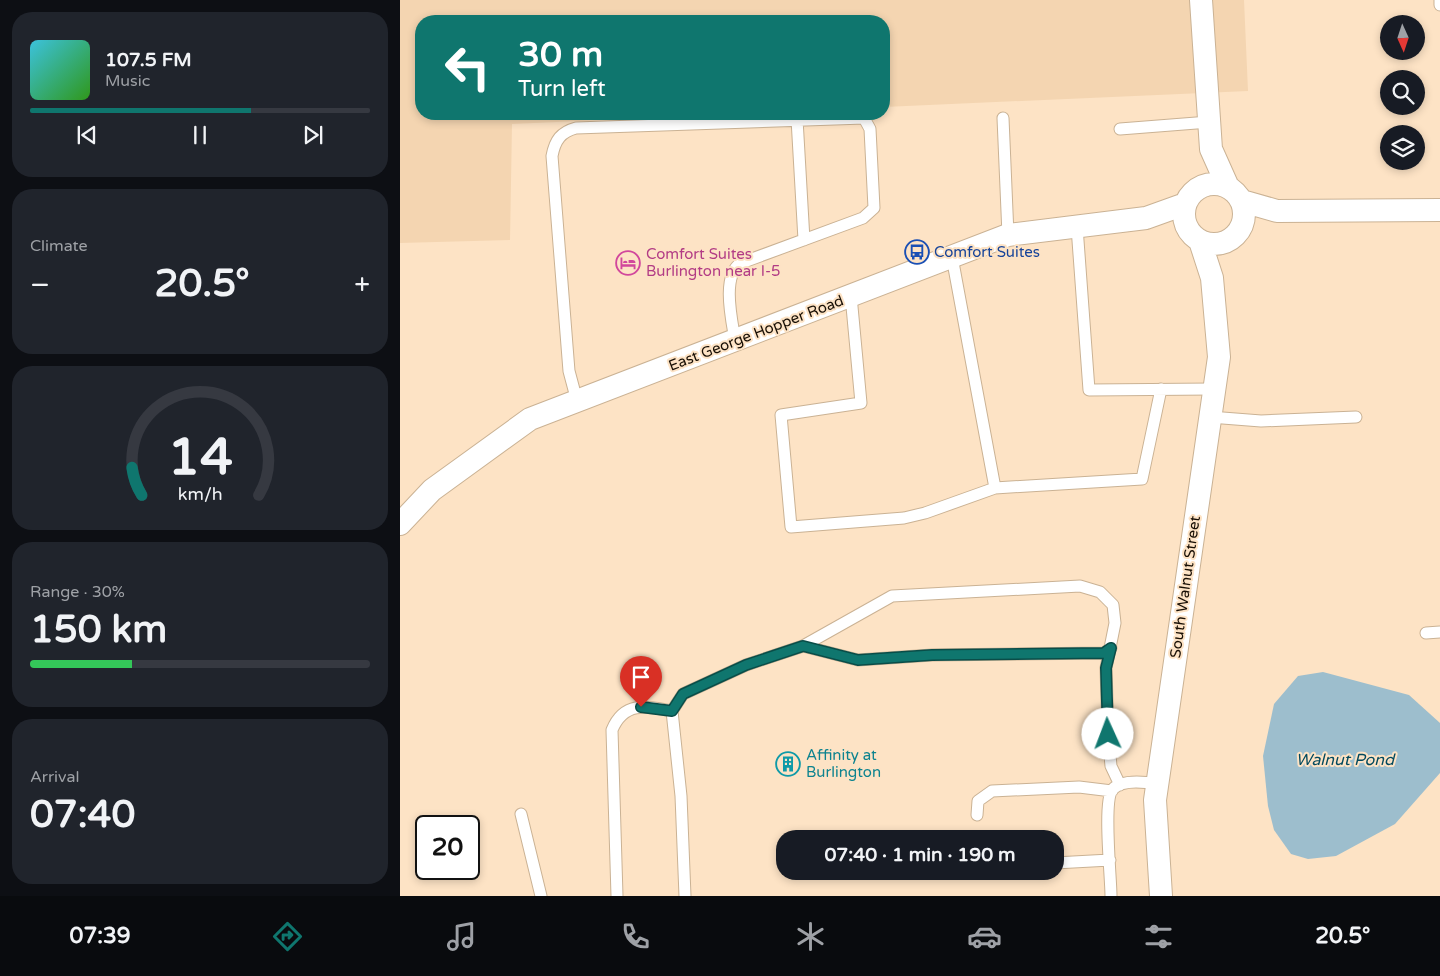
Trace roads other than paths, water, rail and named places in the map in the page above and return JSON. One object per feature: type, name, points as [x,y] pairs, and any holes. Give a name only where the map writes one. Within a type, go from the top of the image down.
[{"type":"street","points":[[1201,0],[1210,149],[1184,212],[1193,235],[1216,245],[1277,211]]},
{"type":"street","points":[[1210,149],[1235,194],[1245,217],[1212,278]]},
{"type":"street","points":[[1189,198],[1209,184],[1277,211],[1440,210]]},
{"type":"street","name":"East George Hopper Road","points":[[400,524],[432,490],[530,419],[1008,235],[1146,218],[1189,198]]},
{"type":"street","name":"East George Hopper Road","points":[[1146,218],[1193,235]]},
{"type":"street","name":"South Walnut Street","points":[[1161,896],[1155,800],[1219,357],[1212,278],[1193,235]]},
{"type":"lane","points":[[1440,0],[1440,6]]},
{"type":"lane","points":[[1003,118],[1008,235]]},
{"type":"lane","points":[[577,401],[570,371],[552,156],[554,144],[567,130],[576,128],[772,120]]},
{"type":"lane","points":[[797,120],[804,240]]},
{"type":"lane","points":[[735,340],[730,312],[731,272],[741,264],[863,218],[874,208],[870,129],[865,120]]},
{"type":"lane","points":[[1120,129],[1209,122]]},
{"type":"lane","points":[[1077,227],[1089,390],[1213,389]]},
{"type":"lane","points":[[952,257],[995,488]]},
{"type":"lane","points":[[852,296],[861,403],[781,415],[790,527],[904,518],[925,513],[995,488],[1142,479],[1161,389]]},
{"type":"lane","points":[[1210,417],[1261,421],[1356,417]]},
{"type":"lane","points":[[685,896],[681,796],[672,711],[683,694],[746,665],[803,646],[892,596],[1080,586],[1100,592],[1113,605],[1115,623],[1106,668],[1108,734],[1111,766],[1116,788],[1108,809],[1111,896]]},
{"type":"lane","points":[[1426,632],[1440,632]]},
{"type":"lane","points":[[803,646],[858,660],[932,655],[1104,653],[1111,648]]},
{"type":"lane","points":[[617,896],[612,730],[616,720],[627,710],[648,707],[672,711]]},
{"type":"lane","points":[[977,815],[978,801],[992,791],[1079,787],[1116,788],[1142,782],[1158,784]]},
{"type":"lane","points":[[521,814],[541,896]]},
{"type":"lane","points":[[1064,862],[1110,860]]},
{"type":"water","name":"Walnut Pond","points":[[1323,672],[1409,695],[1440,723],[1440,773],[1395,824],[1336,856],[1308,859],[1291,854],[1274,830],[1268,806],[1263,756],[1274,704],[1298,676]]},
{"type":"place","name":"Comfort Suites","points":[[917,252]]},
{"type":"place","name":"Comfort Suites Burlington near I-5","points":[[628,263]]},
{"type":"place","name":"Affinity at Burlington","points":[[788,764]]}]
